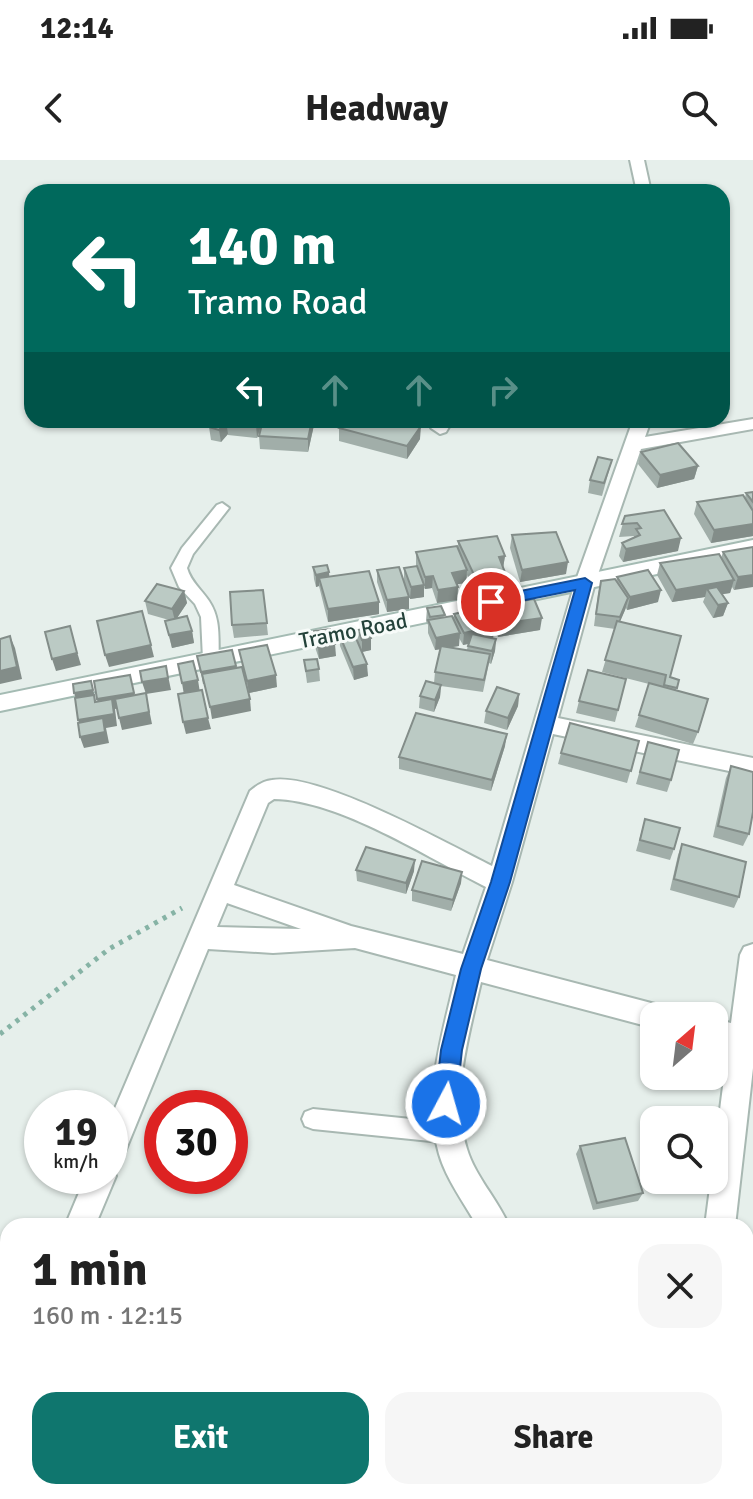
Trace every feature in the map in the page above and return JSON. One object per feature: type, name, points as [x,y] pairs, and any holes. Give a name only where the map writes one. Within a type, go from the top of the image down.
[{"type":"street","points":[[637,160],[642,184]]},
{"type":"street","points":[[489,1218],[453,1154],[446,1104],[452,1050],[471,969],[500,882],[585,583],[639,428]]},
{"type":"street","points":[[634,445],[751,428]]},
{"type":"street","name":"Tramo Road","points":[[0,703],[753,547]]},
{"type":"street","points":[[543,723],[753,767]]},
{"type":"street","points":[[128,1111],[258,798],[267,790],[278,788],[336,802],[500,882]]},
{"type":"street","points":[[219,890],[355,937],[640,1012]]},
{"type":"street","points":[[200,937],[273,942],[355,937]]},
{"type":"street","points":[[728,1034],[753,955]]},
{"type":"street","points":[[720,1218],[726,1090]]},
{"type":"street","points":[[83,1218],[93,1194]]},
{"type":"lane","points":[[211,659],[209,615],[185,587],[179,568],[187,552],[222,508]]},
{"type":"lane","points":[[313,1119],[450,1133]]},
{"type":"path","points":[[0,1034],[83,965],[140,927],[219,890]]},
{"type":"building","points":[[261,428],[310,428],[308,439],[259,436]]},
{"type":"building","points":[[339,428],[420,428],[407,446]]},
{"type":"building","points":[[678,443],[698,466],[660,475],[641,452]]},
{"type":"building","points":[[598,457],[612,460],[604,483],[590,480]]},
{"type":"building","points":[[743,495],[753,511],[753,524],[714,530],[697,502]]},
{"type":"building","points":[[664,510],[681,538],[626,549],[622,543],[640,535],[636,529],[641,528],[637,523],[622,524],[625,516]]},
{"type":"building","points":[[556,532],[568,562],[522,570],[512,535]]},
{"type":"building","points":[[497,536],[505,556],[499,557],[506,575],[476,579],[458,541]]},
{"type":"building","points":[[457,546],[467,570],[452,573],[458,587],[438,590],[433,576],[425,577],[416,552]]},
{"type":"building","points":[[753,547],[753,575],[738,577],[723,552]]},
{"type":"building","points":[[719,554],[734,580],[676,590],[660,563]]},
{"type":"building","points":[[327,565],[329,572],[316,575],[313,567]]},
{"type":"building","points":[[417,566],[424,585],[411,587],[404,568]]},
{"type":"building","points":[[399,567],[409,597],[387,600],[377,570]]},
{"type":"building","points":[[648,570],[661,590],[630,597],[617,577]]},
{"type":"building","points":[[369,571],[379,602],[328,609],[319,578]]},
{"type":"building","points":[[615,579],[628,598],[620,617],[596,614],[601,581]]},
{"type":"building","points":[[157,584],[184,591],[172,609],[145,601]]},
{"type":"building","points":[[717,587],[728,603],[718,605],[707,589]]},
{"type":"building","points":[[263,590],[267,623],[232,625],[230,592]]},
{"type":"building","points":[[534,599],[542,618],[500,624],[492,606]]},
{"type":"building","points":[[441,606],[445,615],[430,617],[427,608]]},
{"type":"building","points":[[484,607],[495,626],[464,633],[454,614]]},
{"type":"building","points":[[142,611],[151,645],[105,655],[97,621]]},
{"type":"building","points":[[187,616],[192,631],[169,635],[165,621]]},
{"type":"building","points":[[452,616],[460,633],[436,638],[428,620]]},
{"type":"building","points":[[617,621],[681,636],[670,677],[679,680],[677,688],[664,685],[666,675],[605,660]]},
{"type":"building","points":[[70,626],[77,653],[52,659],[45,632]]},
{"type":"building","points":[[368,628],[371,638],[362,640],[358,630]]},
{"type":"building","points":[[330,629],[335,644],[318,647],[314,631]]},
{"type":"building","points":[[353,631],[367,664],[353,667],[339,634]]},
{"type":"building","points":[[472,634],[496,639],[492,651],[468,646]]},
{"type":"building","points":[[10,636],[17,667],[0,671],[0,639]]},
{"type":"building","points":[[267,645],[276,675],[247,681],[239,650]]},
{"type":"building","points":[[441,646],[490,654],[484,680],[435,672]]},
{"type":"building","points":[[232,650],[236,666],[201,672],[197,656]]},
{"type":"building","points":[[317,659],[319,669],[306,671],[304,660]]},
{"type":"building","points":[[193,661],[198,680],[182,683],[178,664]]},
{"type":"building","points":[[166,666],[168,678],[142,682],[140,671]]},
{"type":"building","points":[[242,667],[250,699],[210,707],[202,674]]},
{"type":"building","points":[[588,670],[626,679],[618,710],[579,701]]},
{"type":"building","points":[[130,675],[134,693],[97,699],[94,681]]},
{"type":"building","points":[[91,681],[93,690],[74,693],[73,684]]},
{"type":"building","points":[[426,681],[441,685],[435,700],[420,696]]},
{"type":"building","points":[[649,683],[708,699],[698,732],[639,715]]},
{"type":"building","points":[[497,687],[519,694],[508,718],[486,711]]},
{"type":"building","points":[[202,690],[208,718],[183,722],[178,694]]},
{"type":"building","points":[[146,693],[149,712],[119,718],[115,699]]},
{"type":"building","points":[[94,695],[95,702],[112,699],[114,714],[78,720],[75,698]]},
{"type":"building","points":[[416,713],[507,734],[492,780],[399,757]]},
{"type":"building","points":[[103,718],[105,732],[80,737],[78,723]]},
{"type":"building","points":[[570,723],[639,741],[631,771],[561,753]]},
{"type":"building","points":[[648,742],[679,750],[671,780],[640,772]]},
{"type":"building","points":[[731,766],[753,772],[753,812],[749,834],[718,826]]},
{"type":"building","points":[[645,819],[680,828],[674,849],[640,840]]},
{"type":"building","points":[[682,844],[746,862],[739,897],[674,879]]},
{"type":"building","points":[[366,847],[415,860],[406,883],[356,870]]},
{"type":"building","points":[[422,861],[462,872],[453,900],[412,890]]},
{"type":"building","points":[[625,1138],[640,1184],[640,1194],[597,1203],[580,1146]]},
{"type":"route","points":[[446,1104],[452,1050],[471,969],[500,882],[585,583],[491,602]]}]
